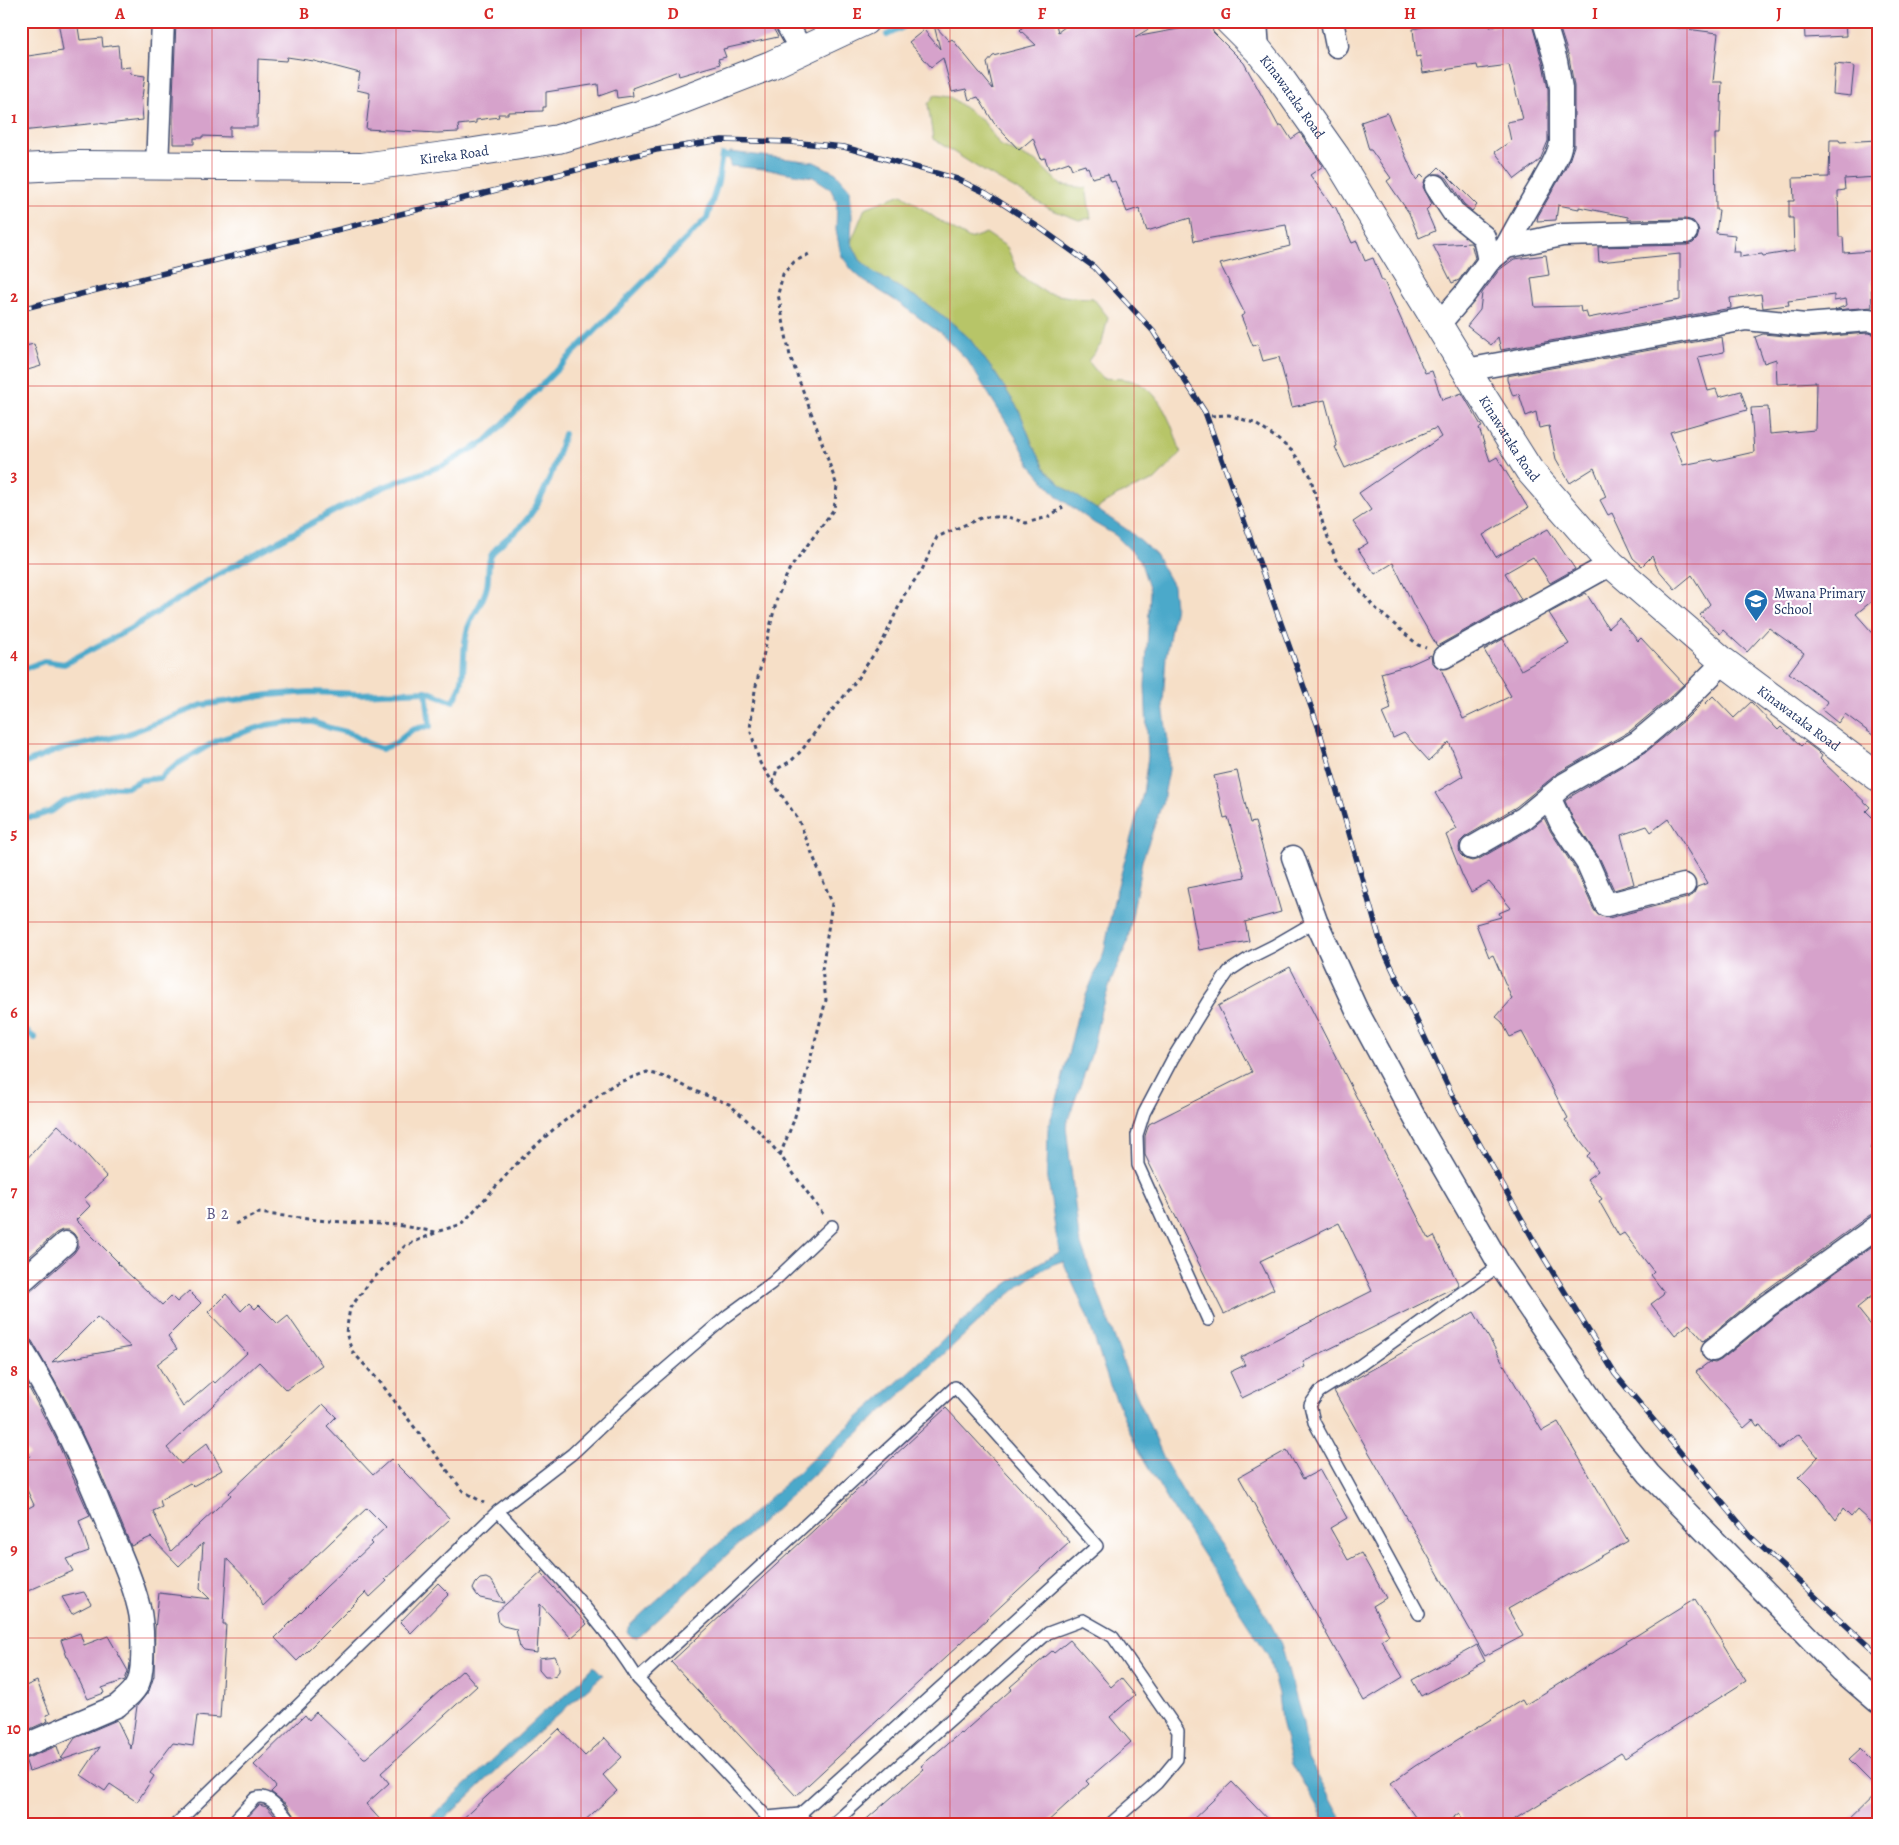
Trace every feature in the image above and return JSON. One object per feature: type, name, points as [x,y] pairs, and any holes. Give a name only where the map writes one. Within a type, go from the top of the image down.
[{"type":"street","points":[[157,166],[163,21]]},
{"type":"street","points":[[786,21],[802,51]]},
{"type":"street","name":"Kireka Road","points":[[21,168],[78,165],[362,167],[468,154],[558,139],[650,112],[754,72],[865,21]]},
{"type":"street","name":"Kinawataka Road","points":[[1229,21],[1258,50],[1278,75],[1336,157],[1529,470],[1610,564],[1724,662],[1878,777]]},
{"type":"street","points":[[1256,21],[1258,50]]},
{"type":"street","points":[[1332,21],[1337,46]]},
{"type":"street","points":[[1438,325],[1464,295],[1489,261],[1506,247],[1560,151],[1561,88],[1556,61],[1544,21]]},
{"type":"street","points":[[1436,186],[1453,212],[1484,236],[1489,261]]},
{"type":"street","points":[[1506,247],[1562,235],[1686,232]]},
{"type":"street","points":[[1466,370],[1746,319],[1805,325],[1869,320],[1878,322]]},
{"type":"street","points":[[1444,658],[1610,564]]},
{"type":"street","points":[[1472,848],[1524,818],[1565,784],[1638,742],[1676,710],[1724,662]]},
{"type":"street","points":[[1549,796],[1562,825],[1588,864],[1606,905],[1684,885]]},
{"type":"street","points":[[1293,857],[1316,921],[1357,1011],[1416,1122],[1500,1264],[1606,1421],[1649,1474],[1842,1670],[1878,1702]]},
{"type":"street","points":[[1714,1350],[1783,1294],[1878,1226]]},
{"type":"street","points":[[21,1282],[65,1243]]},
{"type":"street","points":[[21,1348],[44,1385],[81,1458],[120,1554],[140,1610],[142,1651],[139,1682],[129,1696],[117,1706],[21,1747]]},
{"type":"lane","points":[[1208,1320],[1138,1165],[1137,1135],[1144,1113],[1173,1058],[1229,971],[1316,921]]},
{"type":"lane","points":[[176,1824],[498,1511],[572,1454],[635,1395],[727,1316],[772,1283],[832,1226]]},
{"type":"lane","points":[[1419,1614],[1314,1422],[1310,1405],[1319,1392],[1355,1370],[1500,1264]]},
{"type":"lane","points":[[498,1511],[625,1657],[638,1679],[767,1817],[800,1814],[1097,1546],[955,1387],[638,1679]]},
{"type":"lane","points":[[833,1824],[1048,1634],[1083,1620],[1113,1637],[1178,1731],[1177,1759],[1157,1783],[1110,1824]]},
{"type":"lane","points":[[231,1824],[255,1798],[260,1796],[268,1797],[292,1824]]},
{"type":"lane","points":[[800,1814],[809,1824]]},
{"type":"path","points":[[780,1155],[794,1120],[826,1000],[822,970],[832,903],[799,821],[760,763],[750,729],[755,690],[777,598],[789,570],[834,508],[837,486],[790,356],[778,294],[783,274],[794,262],[811,253]]},
{"type":"path","points":[[1212,416],[1229,415],[1254,424],[1275,437],[1292,451],[1310,475],[1323,524],[1336,560],[1373,606],[1418,645],[1444,658]]},
{"type":"path","points":[[773,784],[777,769],[791,761],[802,750],[850,689],[883,641],[904,594],[922,570],[937,537],[983,516],[1008,517],[1026,522],[1048,516],[1062,507]]},
{"type":"path","points":[[498,1511],[463,1491],[380,1382],[352,1351],[346,1333],[350,1308],[370,1282],[405,1246],[436,1232],[462,1224],[520,1160],[556,1128],[614,1084],[647,1072],[668,1078],[695,1092],[729,1104],[761,1133],[780,1155],[832,1226]]},
{"type":"path","points":[[236,1224],[258,1213],[326,1221],[397,1225],[436,1232]]},
{"type":"green space","points":[[935,95],[950,97],[984,122],[1000,145],[1037,162],[1061,185],[1086,188],[1091,218],[1079,220],[1050,209],[933,139],[928,104]]},
{"type":"green space","points":[[902,194],[945,225],[970,239],[986,233],[1007,247],[1019,275],[1046,293],[1093,298],[1108,317],[1102,343],[1088,361],[1102,378],[1129,380],[1149,390],[1164,409],[1178,443],[1181,453],[1155,480],[1118,495],[1095,510],[1065,488],[1046,470],[1032,443],[1019,410],[969,338],[921,300],[876,274],[860,260],[851,242],[865,208]]},
{"type":"water","points":[[730,152],[814,162],[836,173],[850,189],[851,242],[860,260],[876,274],[921,300],[969,338],[1019,410],[1032,443],[1046,470],[1065,488],[1129,531],[1155,554],[1173,586],[1175,606],[1166,656],[1163,705],[1169,749],[1169,770],[1163,801],[1142,861],[1127,944],[1101,1010],[1091,1055],[1066,1126],[1079,1239],[1127,1373],[1166,1463],[1188,1500],[1265,1613],[1281,1644],[1303,1723],[1308,1758],[1344,1824],[1327,1824],[1292,1764],[1268,1655],[1168,1501],[1136,1446],[1109,1383],[1087,1316],[1063,1261],[1037,1273],[999,1303],[637,1638],[632,1637],[628,1633],[628,1627],[648,1608],[979,1307],[1025,1271],[1060,1252],[1047,1173],[1048,1128],[1059,1093],[1077,1017],[1104,952],[1114,900],[1143,793],[1148,756],[1145,686],[1150,591],[1140,560],[1115,535],[1094,523],[1057,496],[1031,466],[1018,441],[968,361],[943,335],[896,301],[864,281],[852,270],[841,255],[836,230],[837,202],[830,188],[813,177],[730,166]]},
{"type":"water","points":[[594,1666],[603,1675],[519,1749],[449,1815],[438,1824],[424,1824],[547,1709],[564,1697]]},
{"type":"building","points":[[58,21],[77,21],[80,40],[102,38],[103,47],[118,45],[120,68],[130,67],[131,74],[145,76],[141,97],[143,120],[21,131],[21,57],[63,51]]},
{"type":"building","points":[[304,21],[318,27],[320,21],[719,21],[720,25],[743,21],[769,21],[778,37],[723,49],[726,57],[718,59],[720,64],[679,76],[678,71],[632,88],[633,96],[617,98],[616,90],[599,96],[598,84],[546,92],[546,107],[543,107],[543,111],[498,114],[499,117],[458,125],[459,132],[437,133],[366,129],[370,93],[357,90],[360,73],[314,61],[287,57],[286,61],[258,59],[257,127],[230,127],[230,137],[202,136],[202,138],[194,138],[194,144],[173,144],[176,22]]},
{"type":"building","points":[[1029,21],[1055,21],[1058,32],[1073,21],[1162,21],[1135,37],[1211,23],[1213,32],[1244,63],[1279,127],[1282,125],[1291,139],[1300,133],[1323,166],[1310,175],[1333,207],[1335,206],[1352,243],[1357,241],[1365,261],[1373,258],[1425,373],[1432,371],[1442,400],[1462,393],[1482,427],[1479,428],[1490,461],[1497,457],[1528,508],[1483,535],[1496,557],[1548,529],[1575,569],[1550,583],[1533,557],[1505,573],[1521,599],[1437,646],[1415,608],[1393,563],[1375,574],[1358,549],[1368,543],[1353,522],[1371,510],[1359,493],[1441,437],[1436,428],[1345,468],[1335,447],[1337,446],[1325,400],[1292,407],[1279,357],[1263,361],[1258,344],[1253,346],[1241,316],[1245,314],[1220,264],[1290,246],[1286,225],[1194,241],[1190,218],[1147,231],[1139,208],[1127,212],[1115,181],[1111,182],[1108,174],[1092,178],[1088,167],[1086,168],[1085,165],[1072,169],[1069,162],[1049,169],[1045,158],[1041,159],[1033,138],[1019,150],[994,123],[978,97],[969,100],[966,89],[952,92],[943,58],[931,67],[909,42],[924,30],[940,49],[934,25],[949,41],[952,39],[993,89],[987,63],[993,56],[1036,45],[1020,30]]},
{"type":"building","points":[[1449,21],[1489,21],[1490,27],[1531,21],[1548,89],[1548,141],[1540,160],[1515,179],[1495,152],[1511,141],[1507,122],[1523,119],[1509,65],[1478,69],[1477,65],[1423,73],[1420,56],[1416,57],[1413,29]]},
{"type":"building","points":[[1579,21],[1671,21],[1671,27],[1718,33],[1713,82],[1722,82],[1720,134],[1715,134],[1716,210],[1719,210],[1716,233],[1735,235],[1733,252],[1740,252],[1740,257],[1762,254],[1763,256],[1794,251],[1793,218],[1789,218],[1789,201],[1794,201],[1793,178],[1829,177],[1830,140],[1839,140],[1840,142],[1878,140],[1878,177],[1844,179],[1845,190],[1838,191],[1839,237],[1843,237],[1844,253],[1871,251],[1874,281],[1871,281],[1872,307],[1835,310],[1847,305],[1846,299],[1834,301],[1834,295],[1788,301],[1789,305],[1763,308],[1761,294],[1730,298],[1731,308],[1501,350],[1498,337],[1491,345],[1467,326],[1480,310],[1482,293],[1499,270],[1514,259],[1546,255],[1549,275],[1531,278],[1535,307],[1580,306],[1581,312],[1586,311],[1588,318],[1680,300],[1680,254],[1599,262],[1598,247],[1687,245],[1697,239],[1699,232],[1693,221],[1686,219],[1628,220],[1628,217],[1579,207],[1579,209],[1558,205],[1556,220],[1537,221],[1538,216],[1568,164],[1574,146],[1574,86],[1569,57],[1558,23]]},
{"type":"building","points":[[1804,21],[1845,21],[1846,36],[1805,38]]},
{"type":"building","points":[[1835,64],[1854,66],[1851,96],[1833,94]]},
{"type":"building","points":[[1387,113],[1416,180],[1421,175],[1425,179],[1423,187],[1432,204],[1426,210],[1435,231],[1419,238],[1409,213],[1387,181],[1391,178],[1371,150],[1369,150],[1361,122]]},
{"type":"building","points":[[1439,167],[1477,205],[1472,211],[1463,203],[1447,178],[1441,174],[1432,174]]},
{"type":"building","points":[[1471,243],[1475,258],[1459,280],[1452,283],[1433,245]]},
{"type":"building","points":[[1868,333],[1878,335],[1878,596],[1856,614],[1878,639],[1878,739],[1845,714],[1838,723],[1822,710],[1828,702],[1789,673],[1804,653],[1769,628],[1747,652],[1723,630],[1720,634],[1700,615],[1710,604],[1692,575],[1675,589],[1657,568],[1652,556],[1642,566],[1633,558],[1612,513],[1608,515],[1600,500],[1606,497],[1594,468],[1570,483],[1556,459],[1549,426],[1539,428],[1536,412],[1526,416],[1519,394],[1513,396],[1507,380],[1507,376],[1722,337],[1724,352],[1698,357],[1708,391],[1716,389],[1719,397],[1741,391],[1747,410],[1670,432],[1683,465],[1713,459],[1714,461],[1754,452],[1751,408],[1768,407],[1770,434],[1815,430],[1816,382],[1777,384],[1776,359],[1764,363],[1755,337],[1763,334],[1806,338]]},
{"type":"building","points":[[34,344],[41,366],[21,372],[21,347]]},
{"type":"building","points":[[1586,593],[1608,628],[1619,618],[1638,641],[1641,638],[1684,684],[1630,731],[1558,773],[1516,807],[1465,837],[1460,842],[1459,848],[1460,854],[1465,859],[1472,861],[1479,859],[1531,829],[1544,818],[1576,870],[1598,915],[1609,918],[1693,895],[1697,887],[1708,883],[1668,819],[1651,832],[1647,826],[1621,835],[1634,884],[1614,890],[1600,859],[1573,819],[1565,801],[1646,752],[1685,720],[1702,703],[1704,705],[1713,696],[1734,718],[1751,702],[1778,730],[1781,727],[1801,746],[1805,742],[1817,751],[1822,756],[1820,759],[1870,807],[1866,811],[1878,823],[1878,1143],[1870,1148],[1878,1159],[1878,1213],[1870,1215],[1759,1295],[1704,1341],[1689,1324],[1675,1335],[1651,1304],[1663,1295],[1664,1292],[1651,1275],[1654,1272],[1624,1233],[1619,1236],[1599,1201],[1602,1199],[1587,1179],[1598,1171],[1587,1156],[1590,1153],[1565,1120],[1568,1118],[1522,1032],[1510,1037],[1502,1022],[1496,1017],[1512,999],[1493,955],[1489,957],[1476,924],[1501,917],[1499,913],[1511,908],[1489,882],[1471,892],[1446,835],[1457,829],[1435,793],[1463,776],[1449,742],[1429,761],[1404,733],[1393,738],[1382,713],[1391,709],[1381,673],[1409,665],[1431,655],[1432,663],[1441,669],[1463,719],[1511,696],[1484,650],[1503,639],[1521,670],[1569,644],[1549,613]]},
{"type":"building","points":[[1237,771],[1250,823],[1255,822],[1281,912],[1245,922],[1249,941],[1199,950],[1187,888],[1245,877],[1228,817],[1224,818],[1214,776]]},
{"type":"building","points":[[1290,967],[1429,1239],[1434,1236],[1459,1285],[1303,1362],[1305,1367],[1242,1398],[1230,1372],[1245,1365],[1241,1357],[1372,1291],[1339,1223],[1260,1261],[1274,1289],[1224,1314],[1145,1155],[1145,1136],[1149,1124],[1252,1072],[1218,1006]]},
{"type":"building","points":[[58,1125],[107,1177],[84,1199],[90,1206],[76,1220],[117,1263],[162,1305],[171,1296],[177,1302],[189,1291],[201,1303],[168,1336],[177,1349],[157,1364],[183,1407],[213,1381],[215,1383],[247,1353],[208,1312],[226,1294],[241,1311],[249,1303],[255,1309],[259,1305],[278,1324],[288,1316],[322,1365],[286,1390],[259,1362],[167,1448],[181,1464],[207,1443],[222,1470],[193,1486],[190,1483],[160,1500],[162,1507],[153,1511],[171,1551],[323,1404],[336,1417],[327,1426],[373,1475],[391,1459],[412,1478],[450,1519],[385,1579],[387,1581],[370,1597],[366,1592],[297,1661],[275,1638],[372,1544],[370,1542],[386,1527],[367,1508],[263,1606],[253,1586],[227,1559],[223,1624],[226,1624],[220,1718],[197,1716],[193,1746],[173,1743],[150,1773],[154,1776],[137,1802],[110,1784],[105,1791],[81,1775],[100,1747],[29,1771],[25,1759],[57,1746],[61,1759],[75,1738],[117,1720],[131,1749],[137,1706],[149,1691],[154,1676],[155,1629],[159,1593],[210,1599],[200,1589],[203,1543],[179,1566],[151,1537],[131,1546],[100,1472],[69,1406],[32,1341],[21,1333],[21,1295],[30,1292],[74,1253],[78,1247],[78,1240],[69,1230],[62,1230],[56,1233],[21,1264],[21,1165]],"holes":[[[97,1317],[131,1347],[52,1362]]]},
{"type":"building","points":[[1878,1242],[1878,1291],[1857,1308],[1878,1334],[1878,1529],[1857,1510],[1851,1517],[1843,1509],[1836,1520],[1817,1495],[1799,1477],[1818,1457],[1799,1434],[1779,1449],[1760,1425],[1757,1426],[1753,1420],[1744,1428],[1696,1372],[1709,1362],[1715,1363],[1721,1360],[1775,1316]]},
{"type":"building","points":[[1474,1312],[1542,1431],[1558,1422],[1628,1541],[1508,1609],[1523,1636],[1485,1656],[1334,1391]]},
{"type":"building","points":[[29,1388],[56,1439],[90,1516],[79,1521],[89,1551],[66,1559],[73,1571],[21,1594],[21,1512],[34,1505],[21,1477],[21,1460],[30,1456],[21,1442],[21,1394]]},
{"type":"building","points":[[946,1408],[1070,1542],[796,1796],[671,1662]]},
{"type":"building","points":[[1287,1450],[1303,1479],[1320,1470],[1347,1518],[1330,1528],[1348,1560],[1361,1553],[1386,1598],[1373,1606],[1389,1635],[1381,1640],[1403,1677],[1364,1701],[1239,1477]]},
{"type":"building","points":[[543,1571],[542,1575],[587,1624],[571,1638],[540,1604],[537,1653],[523,1651],[520,1648],[516,1629],[499,1623],[497,1612]]},
{"type":"building","points":[[486,1578],[492,1581],[504,1603],[480,1598],[477,1595],[473,1589],[476,1583],[480,1579]]},
{"type":"building","points":[[438,1583],[449,1594],[411,1633],[400,1622]]},
{"type":"building","points":[[84,1592],[91,1604],[72,1614],[62,1597]]},
{"type":"building","points":[[1695,1599],[1746,1681],[1625,1758],[1621,1753],[1507,1824],[1465,1824],[1459,1813],[1445,1824],[1420,1824],[1391,1783],[1415,1766],[1522,1700],[1525,1705]]},
{"type":"building","points":[[80,1633],[84,1645],[108,1636],[128,1671],[125,1680],[102,1688],[104,1693],[88,1699],[67,1657],[61,1640]]},
{"type":"building","points":[[1070,1640],[1111,1687],[1121,1678],[1135,1695],[1110,1717],[1131,1742],[1086,1781],[1089,1784],[1045,1824],[861,1824],[924,1769],[921,1766],[1012,1689],[1010,1687],[1052,1651],[1054,1653]]},
{"type":"building","points":[[1477,1645],[1485,1661],[1421,1696],[1412,1680]]},
{"type":"building","points":[[555,1656],[559,1665],[559,1671],[556,1675],[545,1677],[539,1670],[539,1658]]},
{"type":"building","points":[[463,1670],[477,1686],[381,1773],[389,1783],[366,1804],[384,1824],[299,1824],[286,1804],[271,1792],[276,1787],[273,1783],[254,1765],[305,1715],[309,1720],[316,1712],[366,1758]]},
{"type":"building","points":[[37,1681],[50,1714],[46,1715],[48,1721],[21,1733],[21,1688]]},
{"type":"building","points":[[559,1729],[585,1756],[605,1738],[622,1757],[603,1775],[617,1791],[581,1824],[457,1824]]},
{"type":"building","points":[[1861,1749],[1878,1766],[1878,1789],[1849,1760]]},
{"type":"building","points":[[1232,1782],[1272,1824],[1188,1824]]},
{"type":"building","points":[[1878,1792],[1878,1824],[1845,1824]]},
{"type":"building","points":[[259,1805],[267,1807],[282,1824],[241,1824]]},
{"type":"waterway","points":[[887,35],[903,27]]},
{"type":"waterway","points":[[21,670],[44,661],[64,664],[128,630],[229,568],[338,509],[386,486],[444,465],[486,441],[707,218],[718,182],[722,155],[736,158]]},
{"type":"waterway","points":[[21,765],[58,750],[125,735],[202,705],[269,695],[310,692],[359,694],[426,691],[453,701],[461,685],[468,628],[486,592],[491,556],[497,547],[523,524],[537,504],[553,470],[564,434]]},
{"type":"waterway","points":[[21,817],[34,817],[52,811],[64,802],[114,787],[127,787],[141,780],[160,778],[174,766],[218,740],[267,725],[287,722],[313,722],[350,733],[382,749],[396,743],[413,729],[430,726],[426,691]]},
{"type":"waterway","points":[[21,1027],[35,1038]]},
{"type":"railway","points":[[21,309],[656,150],[722,140],[790,142],[844,147],[957,179],[986,193],[1040,228],[1094,267],[1153,331],[1205,412],[1319,729],[1382,947],[1451,1093],[1538,1248],[1615,1374],[1751,1537],[1878,1655]]},
{"type":"place","name":"Mwana Primary School","points":[[1756,622]]},
{"type":"district","name":"B 2","points":[[218,1214]]}]
